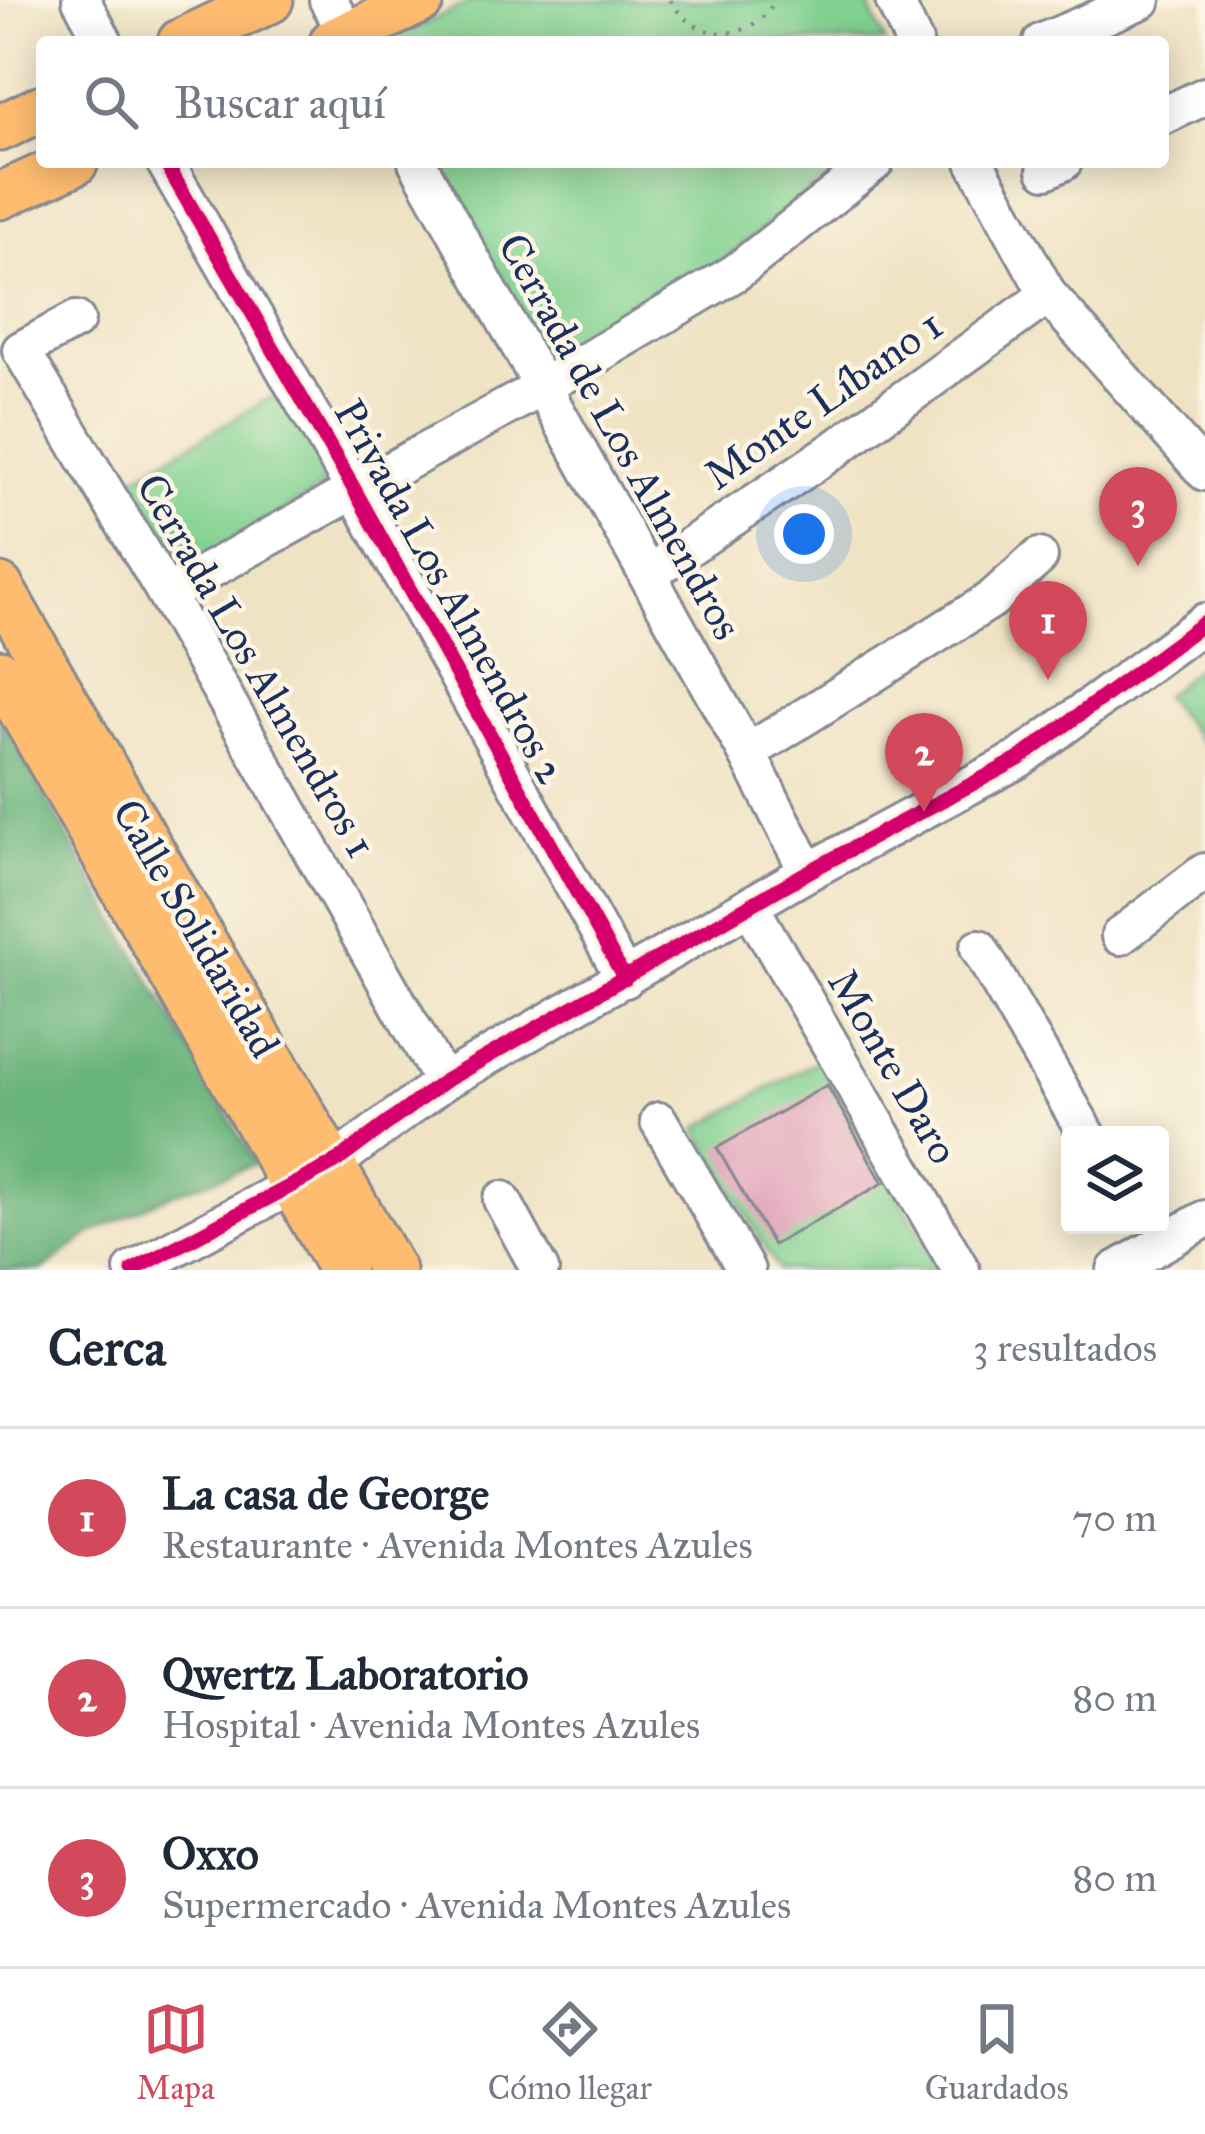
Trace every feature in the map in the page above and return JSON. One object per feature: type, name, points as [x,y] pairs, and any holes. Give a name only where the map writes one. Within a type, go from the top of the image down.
[{"type":"main road","points":[[194,36],[271,0]]},
{"type":"main road","points":[[340,30],[421,0]]},
{"type":"main road","points":[[0,128],[36,111]]},
{"type":"main road","points":[[0,196],[62,168]]},
{"type":"main road","name":"Calle Solidaridad","points":[[0,587],[315,1174],[342,1270]]},
{"type":"main road","name":"Calle Solidaridad","points":[[0,673],[315,1174],[392,1270]]},
{"type":"street","points":[[81,0],[101,36]]},
{"type":"street","points":[[894,0],[911,36]]},
{"type":"street","points":[[1056,36],[1142,0]]},
{"type":"street","points":[[1169,113],[1205,96]]},
{"type":"street","name":"Privada Los Almendros 2","points":[[169,168],[354,489],[625,979]]},
{"type":"street","name":"Cerrada de Los Almendros","points":[[420,168],[747,753],[808,872]]},
{"type":"street","points":[[166,594],[541,388],[735,274],[867,168]]},
{"type":"street","points":[[978,168],[1048,295],[1200,459]]},
{"type":"street","name":"Monte Líbano 1","points":[[647,575],[831,452],[1048,295]]},
{"type":"street","name":"Cerrada Los Almendros 1","points":[[76,320],[21,350],[166,594],[442,1082]]},
{"type":"street","points":[[747,753],[991,601],[1040,556]]},
{"type":"street","points":[[133,1270],[315,1174],[442,1082],[808,872],[1019,759],[1205,622]]},
{"type":"street","points":[[1120,936],[1205,872]]},
{"type":"street","name":"Monte Daro","points":[[750,906],[961,1270]]},
{"type":"street","points":[[979,948],[1082,1126]]},
{"type":"street","points":[[659,1121],[746,1270]]},
{"type":"street","points":[[502,1200],[540,1270]]},
{"type":"street","points":[[1116,1270],[1146,1237],[1205,1219]]},
{"type":"path","points":[[670,0],[682,19],[715,34],[754,26],[775,0]]},
{"type":"green space","points":[[474,0],[866,0],[882,36],[399,36]]},
{"type":"green space","points":[[435,168],[838,168],[725,260],[567,356],[549,355],[535,347]]},
{"type":"green space","points":[[284,390],[325,466],[321,488],[204,560],[178,559],[129,480]]},
{"type":"green space","points":[[1205,662],[1205,747],[1163,696]]},
{"type":"green space","points":[[0,718],[256,1164],[169,1195],[91,1234],[42,1270],[0,1270]]},
{"type":"green space","points":[[820,1059],[941,1270],[778,1270],[697,1129]]},
{"type":"building","points":[[827,1085],[883,1183],[773,1245],[717,1148]]},
{"type":"cycle path","points":[[168,168],[354,489],[625,979]]},
{"type":"cycle path","points":[[133,1270],[334,1163],[443,1082],[808,872],[1019,759],[1205,622]]},
{"type":"place","name":"Oxxo","points":[[1138,566]]},
{"type":"place","name":"La casa de George","points":[[1048,680]]},
{"type":"place","name":"Qwertz Laboratorio","points":[[924,812]]}]
